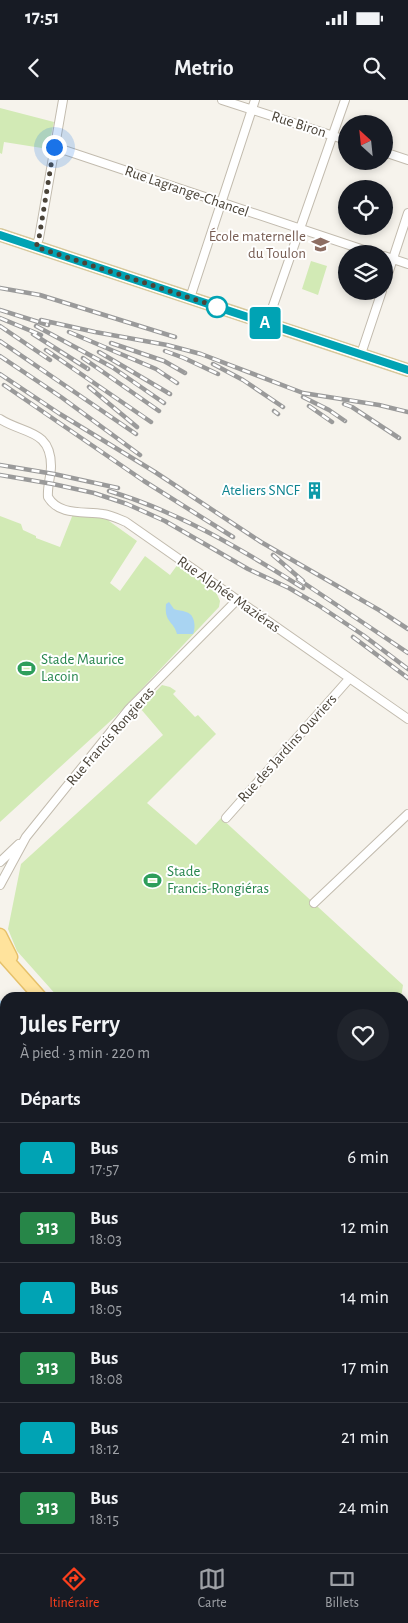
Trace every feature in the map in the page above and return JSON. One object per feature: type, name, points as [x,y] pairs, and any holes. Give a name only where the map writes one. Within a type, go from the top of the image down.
[{"type":"main road","points":[[0,235],[408,370]]},
{"type":"main road","points":[[0,935],[10,956],[26,980]]},
{"type":"main road","points":[[0,952],[36,992]]},
{"type":"street","points":[[36,247],[63,100]]},
{"type":"street","name":"Rue Biron","points":[[222,100],[338,137]]},
{"type":"street","points":[[190,298],[255,100]]},
{"type":"street","points":[[267,323],[345,100]]},
{"type":"street","name":"Rue Lagrange-Chancel","points":[[54,147],[350,245]]},
{"type":"street","points":[[393,155],[408,160]]},
{"type":"street","points":[[408,213],[393,259],[408,264]]},
{"type":"street","points":[[361,354],[379,300]]},
{"type":"street","name":"Rue Alphée Maziéras","points":[[0,419],[33,433],[47,445],[50,451],[51,468],[48,497],[56,507],[66,510],[104,514],[126,522],[408,719]]},
{"type":"street","name":"Rue Francis Rongieras","points":[[0,885],[26,838],[130,709],[238,600]]},
{"type":"street","name":"Rue des Jardins Ouvriers","points":[[226,818],[349,679]]},
{"type":"street","points":[[314,903],[408,814]]},
{"type":"street","points":[[0,862],[26,838]]},
{"type":"green space","points":[[0,108],[54,122],[48,149],[4,142],[2,154],[0,153]]},
{"type":"green space","points":[[311,261],[327,266],[318,295],[302,289]]},
{"type":"green space","points":[[73,514],[108,518],[109,521],[137,541],[110,583],[120,591],[145,556],[170,575],[178,564],[215,590],[220,601],[219,607],[117,715],[0,822],[0,516],[21,524],[23,530],[36,536],[36,538],[60,547]]},
{"type":"green space","name":"Stade Francis-Rongiéras","points":[[162,685],[170,687],[176,691],[173,694],[195,717],[198,715],[216,734],[147,803],[196,845],[221,818],[403,985],[402,992],[54,992],[17,951],[8,929],[21,864],[163,735],[140,708]]},
{"type":"water","points":[[169,602],[174,609],[191,615],[194,624],[193,634],[177,634],[166,615],[166,604]]},
{"type":"railway","points":[[0,288],[40,295],[175,337]]},
{"type":"railway","points":[[0,310],[48,325]]},
{"type":"railway","points":[[0,318],[41,335]]},
{"type":"railway","points":[[41,320],[167,345],[201,354],[303,393],[379,405],[408,412]]},
{"type":"railway","points":[[0,326],[50,360]]},
{"type":"railway","points":[[36,326],[112,367],[164,403]]},
{"type":"railway","points":[[69,332],[156,369],[177,383]]},
{"type":"railway","points":[[33,334],[88,369]]},
{"type":"railway","points":[[0,341],[136,434]]},
{"type":"railway","points":[[111,343],[164,361],[185,373]]},
{"type":"railway","points":[[46,350],[151,422]]},
{"type":"railway","points":[[165,351],[218,374]]},
{"type":"railway","points":[[99,352],[170,394]]},
{"type":"railway","points":[[0,356],[61,397],[140,455]]},
{"type":"railway","points":[[83,358],[159,411]]},
{"type":"railway","points":[[213,364],[243,380],[283,407]]},
{"type":"railway","points":[[0,374],[261,542],[379,610],[408,629]]},
{"type":"railway","points":[[4,385],[144,481],[233,537]]},
{"type":"railway","points":[[89,387],[137,427]]},
{"type":"railway","points":[[303,397],[329,410],[345,421]]},
{"type":"railway","points":[[344,404],[352,407],[399,438]]},
{"type":"railway","points":[[309,406],[332,422]]},
{"type":"railway","points":[[274,411],[278,414]]},
{"type":"railway","points":[[0,465],[118,488]]},
{"type":"railway","points":[[0,475],[94,493],[127,504],[165,521],[248,569],[289,588],[318,605],[363,635],[408,669]]},
{"type":"railway","points":[[109,491],[185,521],[256,559],[303,588]]},
{"type":"railway","points":[[273,555],[303,581]]},
{"type":"railway","points":[[298,579],[408,653]]},
{"type":"railway","points":[[353,637],[408,678]]},
{"type":"bus line","name":"A","points":[[0,235],[408,370]]},
{"type":"place","name":"École maternelle du Toulon","points":[[320,245]]},
{"type":"place","name":"Ateliers SNCF","points":[[314,490]]},
{"type":"place","name":"Stade Maurice Lacoin","points":[[27,668]]},
{"type":"place","name":"Stade Francis-Rongiéras","points":[[153,880]]},
{"type":"route","points":[[54,147],[36,247],[224,309],[217,307]]}]
